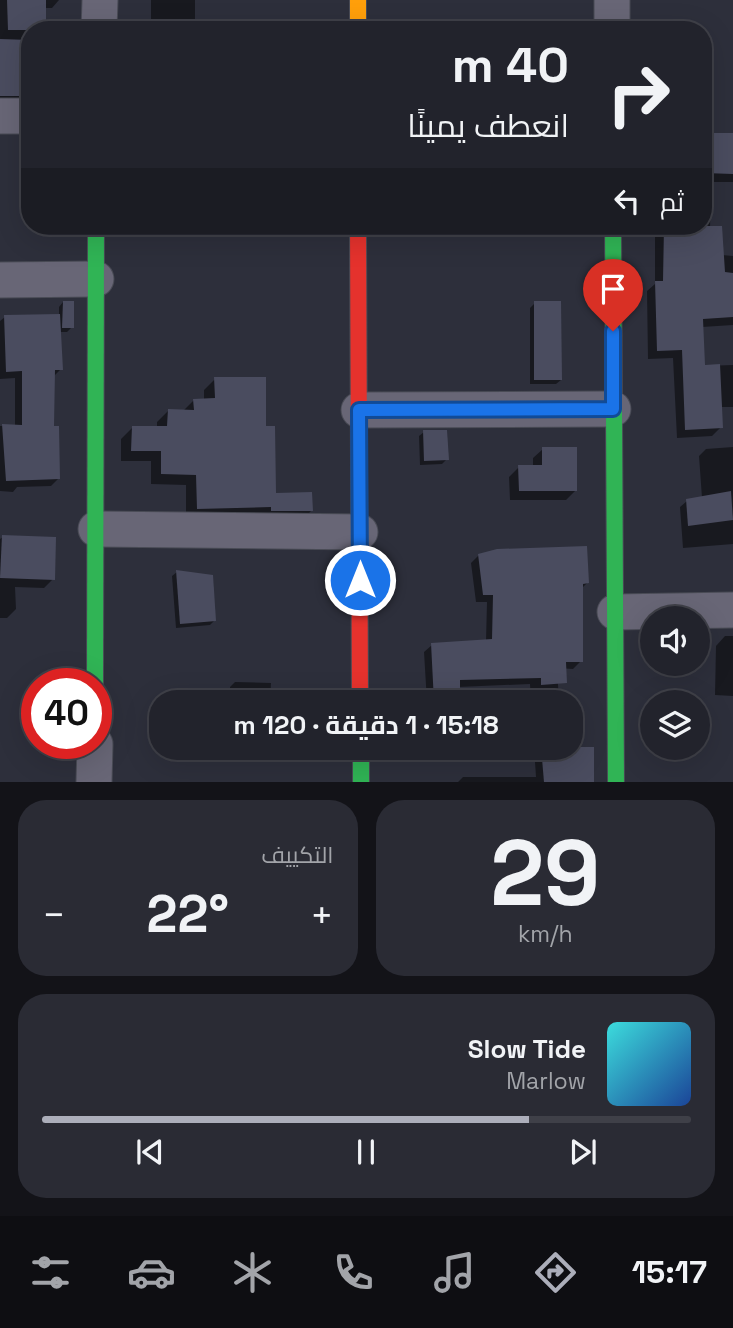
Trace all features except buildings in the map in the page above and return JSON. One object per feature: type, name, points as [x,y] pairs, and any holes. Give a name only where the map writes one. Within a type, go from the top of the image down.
[{"type":"street","points":[[99,21],[100,0]]},
{"type":"street","points":[[358,0],[358,21]]},
{"type":"street","points":[[612,0],[612,21]]},
{"type":"street","points":[[0,116],[21,116]]},
{"type":"street","points":[[95,668],[96,235]]},
{"type":"street","points":[[358,235],[360,690]]},
{"type":"street","points":[[613,235],[617,782]]},
{"type":"street","points":[[0,279],[96,279]]},
{"type":"street","points":[[359,410],[613,409]]},
{"type":"street","points":[[96,529],[359,532]]},
{"type":"street","points":[[615,612],[733,610]]},
{"type":"street","points":[[94,782],[95,759]]},
{"type":"street","points":[[361,760],[361,782]]},
{"type":"traffic: fast","points":[[95,668],[96,235]]},
{"type":"traffic: fast","points":[[613,235],[616,782]]},
{"type":"traffic: fast","points":[[361,760],[361,782]]},
{"type":"traffic: slow","points":[[358,0],[358,21]]},
{"type":"traffic: jam","points":[[358,235],[360,690]]},
{"type":"route","points":[[360,580],[359,410],[613,409],[613,331]]}]
